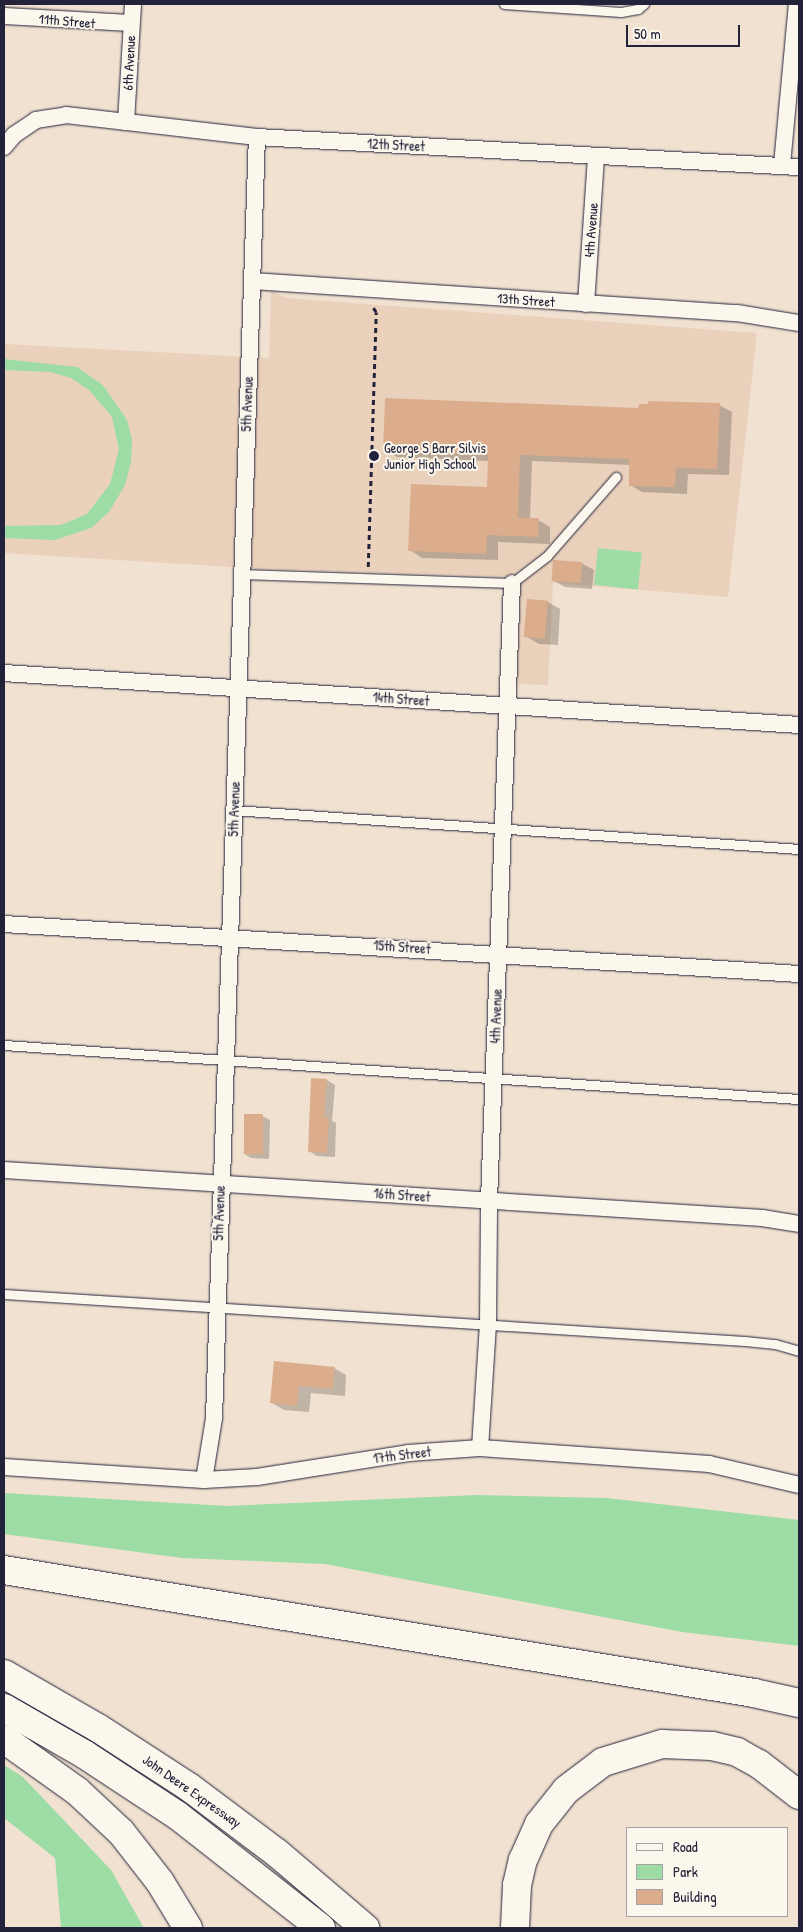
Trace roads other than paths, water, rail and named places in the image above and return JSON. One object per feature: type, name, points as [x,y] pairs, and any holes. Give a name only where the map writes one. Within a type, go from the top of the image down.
[{"type":"highway","points":[[4,1570],[754,1693],[799,1703]]},
{"type":"highway","name":"John Deere Expressway","points":[[4,1674],[98,1728],[189,1787],[278,1853],[365,1928]]},
{"type":"highway","name":"John Deere Expressway","points":[[4,1708],[84,1754],[177,1815],[321,1928]]},
{"type":"highway","points":[[4,1739],[77,1790],[121,1832],[160,1882],[188,1928]]},
{"type":"highway","points":[[515,1928],[517,1885],[523,1860],[539,1824],[566,1790],[603,1762],[662,1744],[712,1746],[737,1752],[759,1764],[799,1795]]},
{"type":"street","name":"6th Avenue","points":[[126,122],[130,23],[133,4]]},
{"type":"street","points":[[782,165],[797,4]]},
{"type":"street","name":"11th Street","points":[[4,16],[130,23]]},
{"type":"street","name":"12th Street","points":[[4,147],[24,128],[51,116],[126,122],[257,137],[799,167]]},
{"type":"street","name":"5th Avenue","points":[[204,1480],[214,1418],[220,1184],[257,137]]},
{"type":"street","name":"4th Avenue","points":[[586,304],[596,157]]},
{"type":"street","name":"13th Street","points":[[252,281],[765,316],[799,323]]},
{"type":"street","name":"4th Avenue","points":[[480,1448],[488,1324],[489,1201],[503,829],[505,706],[512,583]]},
{"type":"street","name":"14th Street","points":[[4,673],[799,725]]},
{"type":"street","name":"15th Street","points":[[4,924],[230,936],[799,974]]},
{"type":"street","name":"16th Street","points":[[4,1170],[762,1218],[799,1224]]},
{"type":"street","name":"17th Street","points":[[4,1467],[204,1480],[257,1477],[408,1453],[480,1448],[708,1464],[799,1485]]},
{"type":"lane","points":[[504,4],[621,12],[638,9],[644,4]]},
{"type":"lane","points":[[242,574],[512,583],[547,556],[616,477]]},
{"type":"lane","points":[[233,810],[799,849]]},
{"type":"lane","points":[[4,1045],[799,1099]]},
{"type":"lane","points":[[4,1294],[745,1341],[775,1344],[799,1351]]},
{"type":"place","name":"George S Barr Silvis Junior High School","points":[[374,456]]}]
